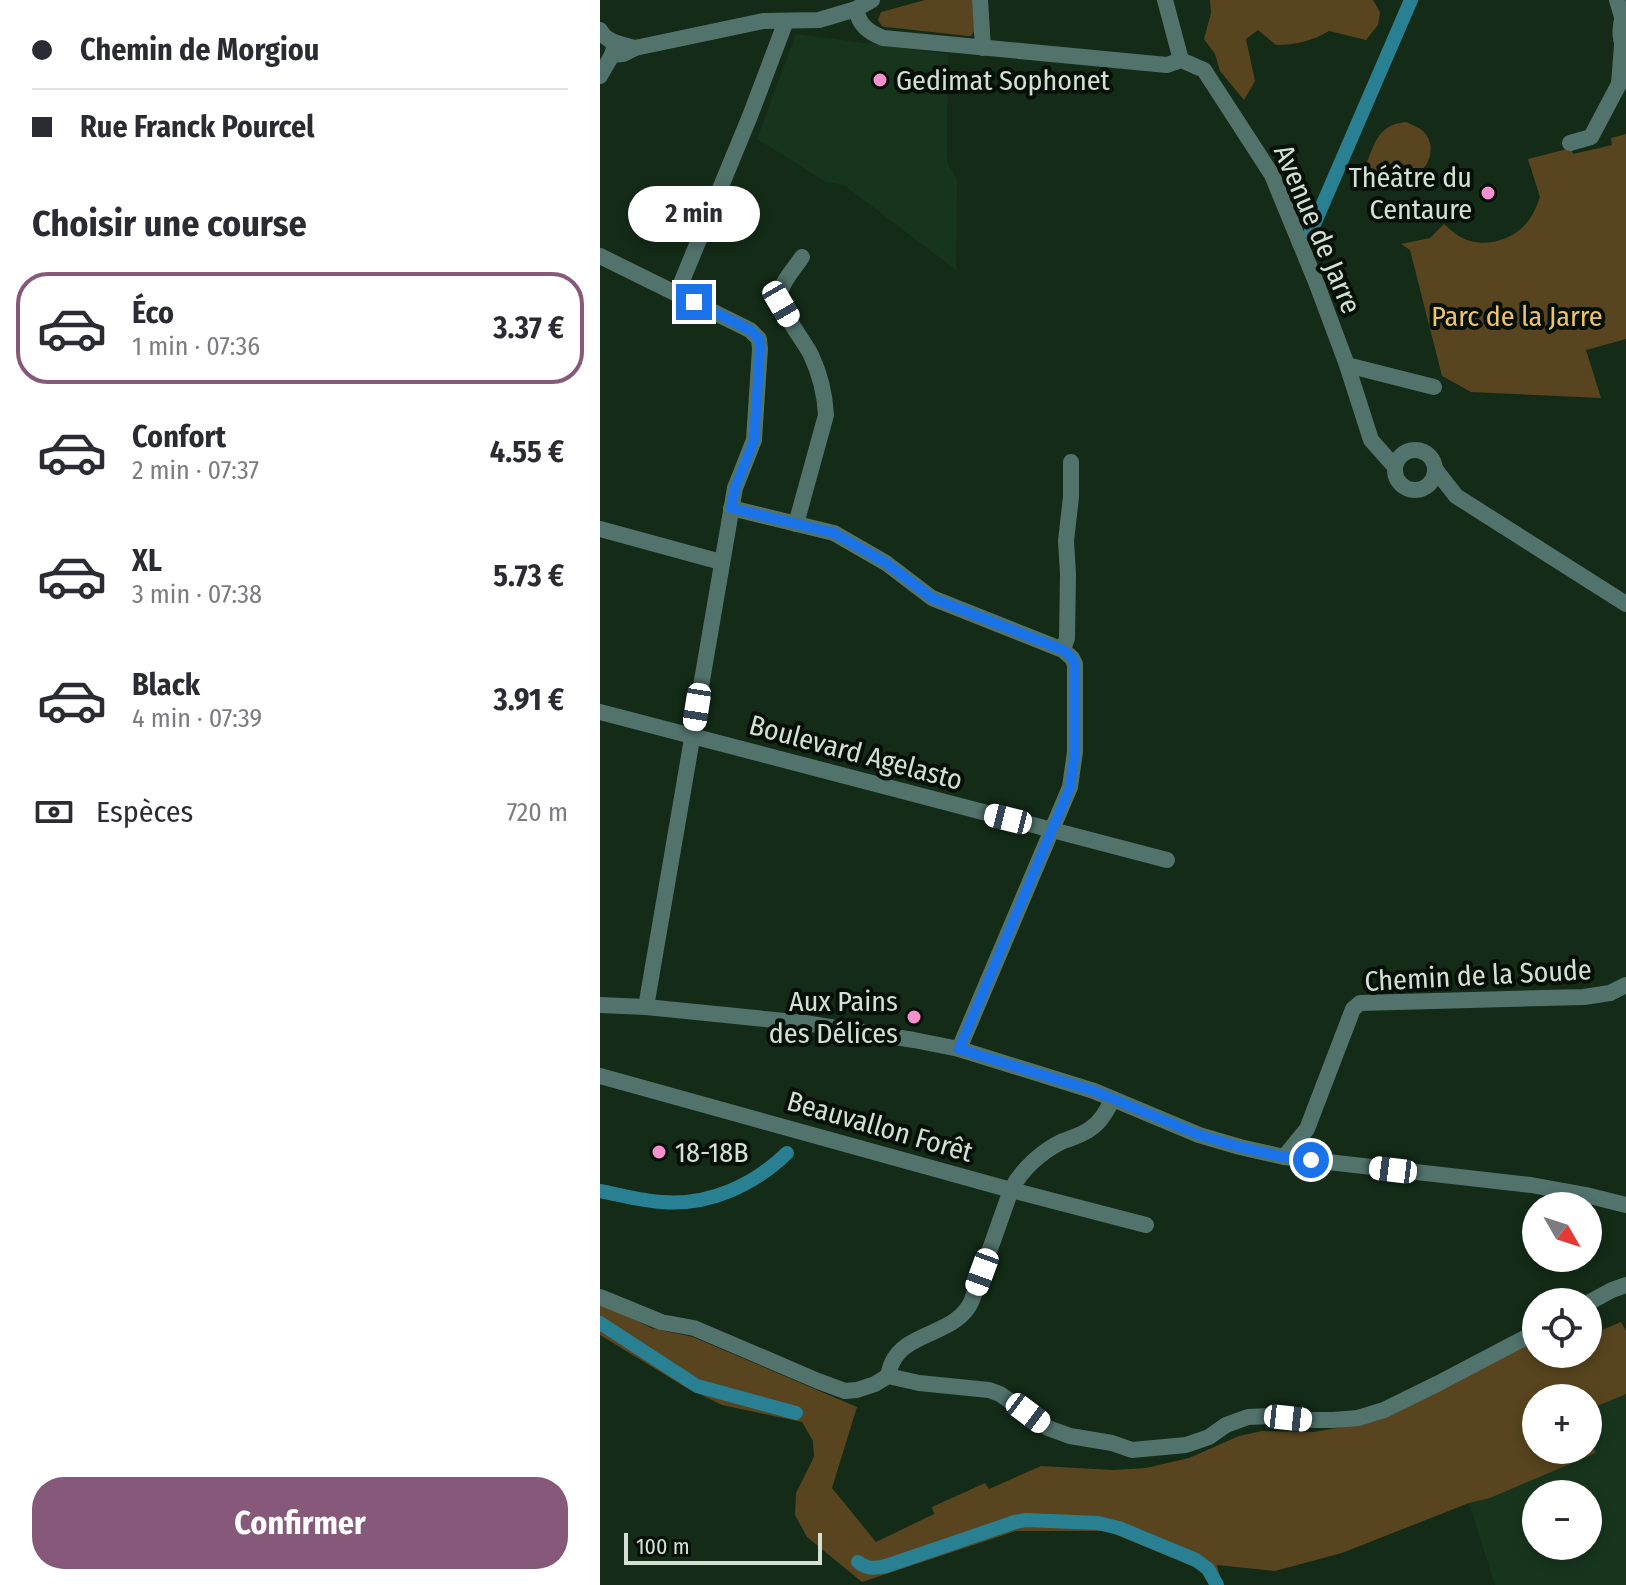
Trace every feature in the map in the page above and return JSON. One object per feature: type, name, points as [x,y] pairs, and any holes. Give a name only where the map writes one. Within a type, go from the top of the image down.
[{"type":"street","points":[[600,76],[605,46],[635,48],[763,21],[819,20],[856,9],[872,0]]},
{"type":"street","points":[[980,0],[983,48]]},
{"type":"street","points":[[856,9],[867,30],[883,38],[1167,65],[1181,60],[1165,0]]},
{"type":"street","points":[[1570,143],[1591,137],[1596,131],[1622,80],[1624,36],[1617,0]]},
{"type":"street","points":[[677,293],[786,21]]},
{"type":"street","name":"Avenue de Jarre","points":[[1181,60],[1204,70],[1272,175],[1316,282],[1371,440],[1393,459]]},
{"type":"street","points":[[600,256],[750,330],[759,339],[760,349],[754,440],[735,488],[731,508],[646,1007]]},
{"type":"street","points":[[796,524],[826,415],[826,402],[812,357],[781,304],[783,284],[802,257]]},
{"type":"street","points":[[1347,365],[1434,387]]},
{"type":"street","points":[[1456,496],[1403,486],[1398,481],[1393,459],[1408,451],[1424,452],[1430,456],[1435,469],[1456,496],[1626,604]]},
{"type":"street","points":[[1064,651],[1067,638],[1066,541],[1071,462]]},
{"type":"street","points":[[1421,489],[1431,481],[1435,469]]},
{"type":"street","points":[[731,508],[834,533],[886,563],[932,598],[1064,651],[1072,658],[1076,670],[1074,764],[1070,787],[959,1049]]},
{"type":"street","points":[[600,529],[721,562]]},
{"type":"street","name":"Boulevard Agelasto","points":[[600,712],[1167,860]]},
{"type":"street","name":"Chemin de la Soude","points":[[1284,1157],[1307,1129],[1353,1009],[1360,1003],[1584,997],[1610,993],[1626,985]]},
{"type":"street","points":[[600,1005],[805,1023],[884,1034],[959,1049],[1094,1091],[1199,1135],[1240,1147],[1284,1157],[1531,1185],[1626,1205]]},
{"type":"street","name":"Beauvallon Forêt","points":[[600,1076],[1146,1225]]},
{"type":"street","points":[[600,1297],[661,1322],[694,1328],[845,1391],[875,1384],[888,1376],[893,1361],[907,1346],[964,1315],[1011,1190],[1021,1174],[1034,1160],[1058,1144],[1089,1131],[1113,1099]]},
{"type":"street","points":[[1602,1295],[1626,1285]]},
{"type":"street","points":[[888,1376],[919,1383],[989,1390],[1000,1394],[1048,1428],[1132,1450],[1186,1445],[1248,1417],[1306,1420],[1358,1418],[1384,1410],[1522,1339]]},
{"type":"shaded area","points":[[796,34],[948,54],[947,162],[957,180],[956,270],[844,185],[826,182],[757,139]]},
{"type":"shaded area","points":[[1626,1394],[1626,1585],[1495,1585],[1469,1503],[1522,1484],[1522,1560],[1602,1560],[1602,1480],[1532,1480],[1570,1464],[1602,1464],[1602,1404]]},
{"type":"green space","points":[[925,0],[972,0],[975,30],[971,36],[886,27],[878,20],[881,12]]},
{"type":"green space","points":[[1210,0],[1373,0],[1380,12],[1378,25],[1366,40],[1329,31],[1304,42],[1276,45],[1258,30],[1246,39],[1255,81],[1244,100],[1220,71],[1215,54],[1204,39],[1211,13]]},
{"type":"green space","points":[[1406,122],[1428,138],[1430,154],[1424,168],[1411,177],[1398,179],[1365,167],[1383,131]]},
{"type":"green space","name":"Parc de la Jarre","points":[[1626,134],[1626,339],[1586,350],[1601,398],[1471,392],[1442,376],[1410,250],[1401,244],[1430,238],[1444,224],[1468,240],[1487,243],[1506,238],[1529,220],[1540,197],[1528,159],[1571,148],[1573,154],[1612,145],[1611,138]]},
{"type":"green space","points":[[600,1302],[651,1328],[693,1337],[857,1407],[832,1488],[876,1542],[934,1514],[932,1507],[985,1483],[989,1489],[1041,1466],[1113,1470],[1146,1468],[1189,1458],[1239,1436],[1262,1431],[1314,1432],[1360,1424],[1522,1346],[1522,1368],[1602,1368],[1602,1330],[1621,1322],[1626,1331],[1626,1394],[1602,1404],[1602,1384],[1522,1384],[1522,1464],[1570,1464],[1532,1480],[1522,1480],[1522,1484],[1490,1498],[1469,1503],[1342,1553],[1275,1571],[1217,1565],[1222,1585],[1211,1585],[1199,1569],[1107,1531],[1016,1531],[862,1582],[807,1537],[795,1515],[796,1493],[814,1457],[813,1441],[802,1422],[722,1405],[685,1387],[600,1335]]},
{"type":"waterway","points":[[1309,236],[1411,0]]},
{"type":"waterway","points":[[600,1191],[654,1201],[697,1201],[745,1184],[787,1153]]},
{"type":"waterway","points":[[600,1323],[697,1386],[796,1413]]},
{"type":"waterway","points":[[858,1562],[868,1567],[886,1566],[1026,1520],[1098,1523],[1119,1528],[1196,1560],[1208,1569],[1217,1585]]},
{"type":"place","name":"Gedimat Sophonet","points":[[880,80]]},
{"type":"place","name":"Théâtre du Centaure","points":[[1488,193]]},
{"type":"place","name":"Aux Pains des Délices","points":[[914,1017]]},
{"type":"place","name":"18-18B","points":[[659,1152]]},
{"type":"route","points":[[694,302],[750,330],[759,339],[754,440],[735,488],[731,508],[834,533],[886,563],[932,598],[1063,650],[1075,664],[1075,752],[1070,787],[959,1049],[1094,1091],[1199,1135],[1284,1157],[1311,1160]]}]
